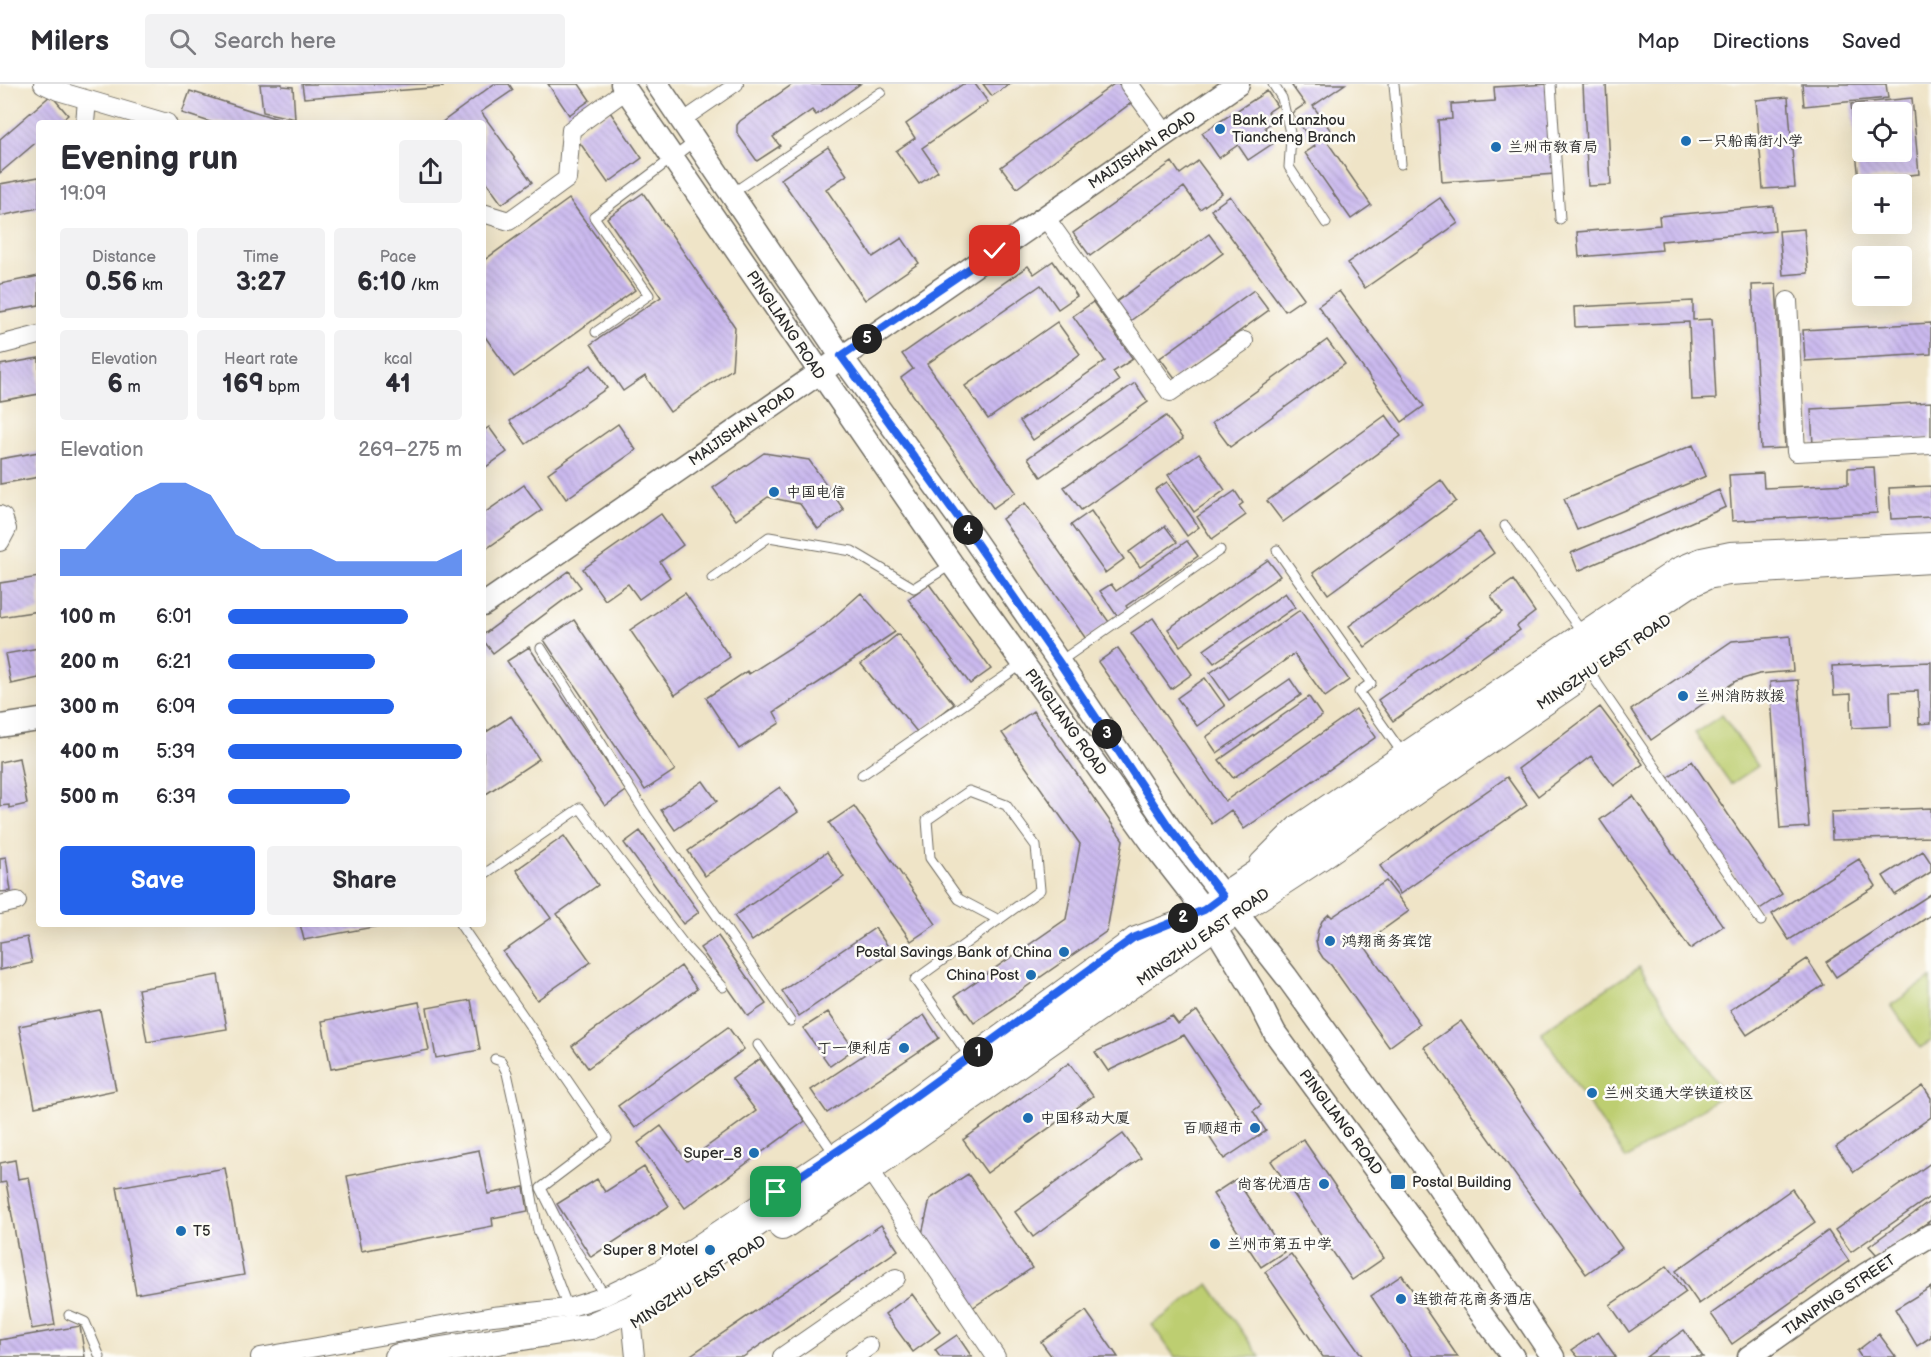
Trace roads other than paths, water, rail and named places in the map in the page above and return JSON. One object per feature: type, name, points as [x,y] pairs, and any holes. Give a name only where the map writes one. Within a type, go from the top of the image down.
[{"type":"main road","name":"MINGZHU EAST ROAD","points":[[398,1357],[494,1338],[591,1326],[637,1305],[1220,911],[1688,585],[1707,576],[1729,572],[1931,560]]},
{"type":"main road","name":"MINGZHU EAST ROAD","points":[[494,1338],[592,1341],[632,1327],[869,1169],[1220,911],[1332,849],[1695,599],[1728,588],[1931,576]]},
{"type":"street","points":[[43,84],[58,91],[157,120]]},
{"type":"street","name":"PINGLIANG ROAD","points":[[657,84],[841,356],[973,538],[1059,662],[1169,827],[1220,911],[1253,990],[1275,1033],[1513,1357]]},
{"type":"street","points":[[682,121],[736,84]]},
{"type":"street","points":[[1129,84],[1166,134]]},
{"type":"street","name":"MAIJISHAN ROAD","points":[[486,603],[1238,84]]},
{"type":"street","points":[[486,214],[509,221],[567,179],[571,129],[624,87]]},
{"type":"street","name":"PINGLIANG ROAD","points":[[624,87],[952,564],[1155,847],[1286,976],[1438,1186],[1552,1357]]},
{"type":"street","points":[[85,120],[87,100]]},
{"type":"street","points":[[1045,217],[1170,392],[1244,341]]},
{"type":"street","points":[[1788,302],[1796,452],[1931,445]]},
{"type":"street","points":[[0,345],[36,336]]},
{"type":"street","points":[[0,515],[7,529],[0,542]]},
{"type":"street","name":"MINGZHU EAST ROAD","points":[[260,1357],[494,1338],[604,1296],[659,1270],[834,1153],[1133,938],[1220,911],[1296,825],[1677,567],[1701,557],[1730,551],[1931,542]]},
{"type":"street","points":[[0,726],[36,720]]},
{"type":"street","points":[[869,1169],[996,1357]]},
{"type":"street","name":"TIANPING STREET","points":[[1749,1357],[1865,1275],[1931,1235]]},
{"type":"street","points":[[782,1357],[896,1278]]},
{"type":"street","points":[[632,1327],[635,1357]]},
{"type":"street","points":[[854,1357],[869,1346]]},
{"type":"lane","points":[[1273,84],[1282,98],[1291,137],[1289,167],[1326,223]]},
{"type":"lane","points":[[1394,84],[1401,164]]},
{"type":"lane","points":[[1551,84],[1560,219]]},
{"type":"lane","points":[[731,194],[881,92]]},
{"type":"lane","points":[[596,332],[649,296],[594,217],[695,141]]},
{"type":"lane","points":[[1505,526],[1582,632]]},
{"type":"lane","points":[[712,578],[769,537],[852,551],[914,588],[952,564]]},
{"type":"lane","points":[[1059,662],[1220,550]]},
{"type":"lane","points":[[1277,550],[1371,683],[1359,692],[1403,754]]},
{"type":"lane","points":[[540,648],[646,814],[790,1021]]},
{"type":"lane","points":[[862,775],[1024,663]]},
{"type":"lane","points":[[1589,671],[1761,921]]},
{"type":"lane","points":[[970,1057],[915,980],[999,920],[1040,890],[1036,846],[1006,805],[969,791],[927,820],[930,858],[959,899],[999,920]]},
{"type":"lane","points":[[486,873],[580,808],[686,947],[723,987]]},
{"type":"lane","points":[[462,927],[607,1138],[542,1188],[559,1224],[604,1296]]},
{"type":"lane","points":[[758,1045],[834,1153]]},
{"type":"lane","points":[[495,1059],[501,1060],[507,1073],[538,1230],[568,1308]]},
{"type":"lane","points":[[69,1315],[85,1322],[100,1357]]},
{"type":"place","name":"Bank of Lanzhou Tiancheng Branch","points":[[1220,129]]},
{"type":"place","name":"一只船南街小学","points":[[1686,141]]},
{"type":"place","name":"兰州市教育局","points":[[1496,147]]},
{"type":"place","name":"中国电信","points":[[774,492]]},
{"type":"place","name":"兰州消防救援","points":[[1683,696]]},
{"type":"place","name":"鸿翔商务宾馆","points":[[1330,941]]},
{"type":"place","name":"Postal Savings Bank of China","points":[[1064,952]]},
{"type":"place","name":"China Post","points":[[1031,975]]},
{"type":"place","name":"丁一便利店","points":[[904,1048]]},
{"type":"place","name":"兰州交通大学铁道校区","points":[[1592,1093]]},
{"type":"place","name":"中国移动大厦","points":[[1028,1118]]},
{"type":"place","name":"百顺超市","points":[[1255,1128]]},
{"type":"place","name":"Super_8","points":[[754,1153]]},
{"type":"place","name":"Postal Building","points":[[1398,1182]]},
{"type":"place","name":"尚客优酒店","points":[[1324,1184]]},
{"type":"place","name":"T5","points":[[181,1231]]},
{"type":"place","name":"兰州市第五中学","points":[[1215,1244]]},
{"type":"place","name":"Super 8 Motel","points":[[710,1250]]},
{"type":"place","name":"连锁荷花商务酒店","points":[[1401,1299]]}]
